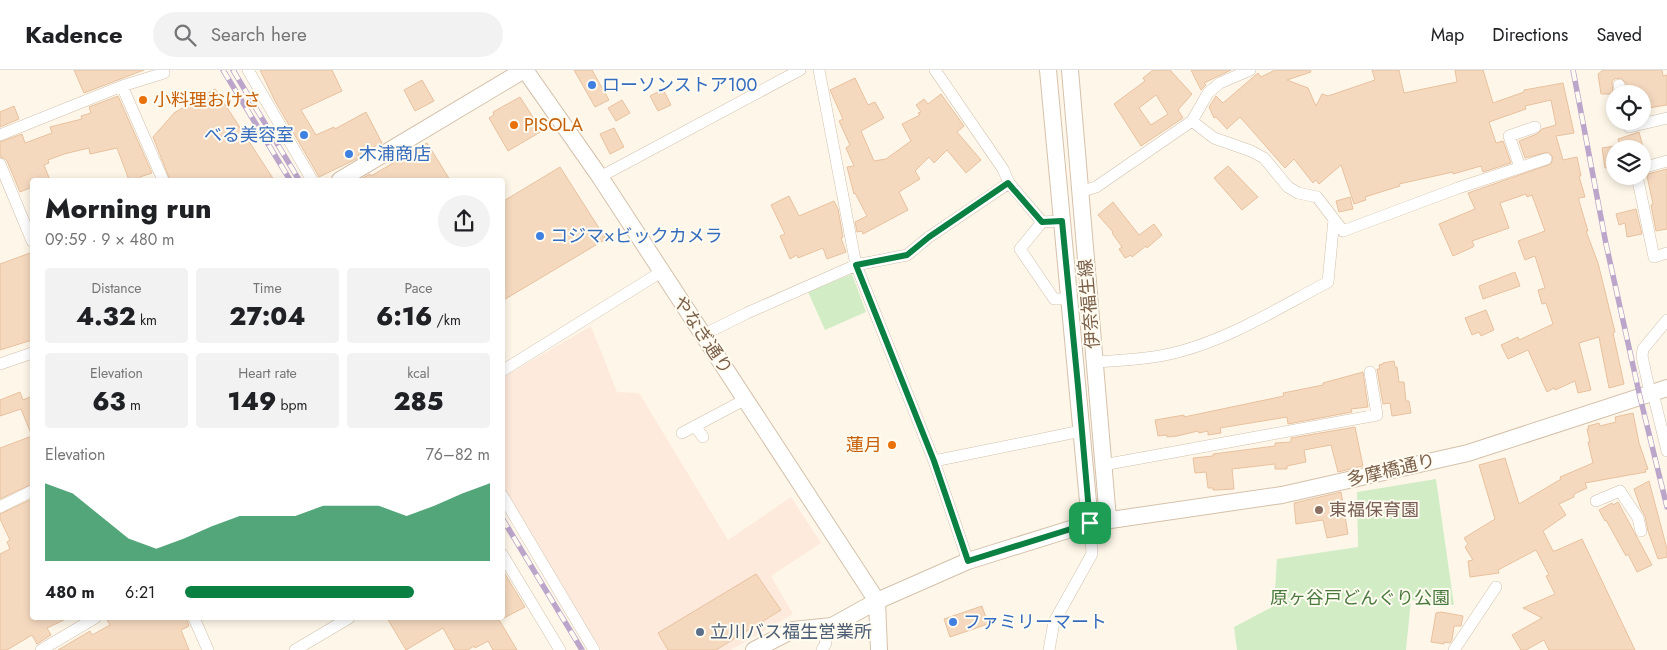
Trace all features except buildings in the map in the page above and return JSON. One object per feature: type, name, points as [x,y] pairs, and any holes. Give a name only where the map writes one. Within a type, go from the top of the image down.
[{"type":"street","points":[[248,70],[311,178]]},
{"type":"street","points":[[343,178],[524,70]]},
{"type":"street","name":"やなぎ通り","points":[[524,70],[600,177],[877,601]]},
{"type":"street","points":[[600,177],[800,70]]},
{"type":"street","points":[[819,70],[856,265],[934,461],[968,561]]},
{"type":"street","points":[[935,70],[1004,169],[1008,183],[1042,222]]},
{"type":"street","name":"伊奈福生線","points":[[1048,70],[1090,523]]},
{"type":"street","name":"伊奈福生線","points":[[1070,70],[1108,519]]},
{"type":"street","points":[[1080,192],[1096,187],[1192,121],[1208,93],[1220,83],[1250,70]]},
{"type":"street","points":[[0,135],[163,71]]},
{"type":"street","points":[[122,86],[161,178]]},
{"type":"street","points":[[1651,122],[1667,118]]},
{"type":"street","points":[[1192,121],[1214,138],[1251,151],[1264,158],[1288,187],[1298,193],[1318,198],[1343,231],[1546,159]]},
{"type":"street","points":[[1520,168],[1509,136],[1534,126]]},
{"type":"street","points":[[1651,165],[1667,161]]},
{"type":"street","points":[[0,164],[30,232]]},
{"type":"street","points":[[703,335],[747,313],[856,265],[907,255],[929,237],[1008,183]]},
{"type":"street","points":[[1639,185],[1654,257],[1667,253]]},
{"type":"street","points":[[1095,362],[1152,357],[1180,351],[1233,332],[1328,282],[1334,218]]},
{"type":"street","points":[[1062,221],[1042,222],[1020,249],[1054,299],[1068,299]]},
{"type":"street","points":[[505,369],[661,272]]},
{"type":"street","points":[[1667,320],[1643,349],[1642,356],[1657,392],[1667,452]]},
{"type":"street","points":[[0,364],[30,354]]},
{"type":"street","points":[[1103,465],[1377,415],[1370,372]]},
{"type":"street","name":"多摩橋通り","points":[[1108,519],[1282,495],[1361,478],[1468,453],[1657,392]]},
{"type":"street","points":[[682,433],[746,399]]},
{"type":"street","points":[[695,426],[703,437]]},
{"type":"street","points":[[934,461],[1081,431]]},
{"type":"street","points":[[1596,501],[1620,492],[1638,518],[1641,531]]},
{"type":"street","points":[[0,507],[30,493]]},
{"type":"street","points":[[505,500],[594,650]]},
{"type":"street","points":[[754,650],[793,630],[832,626],[877,601],[968,561],[1108,519]]},
{"type":"street","points":[[1048,650],[1054,622],[1092,554],[1090,523]]},
{"type":"street","points":[[505,559],[555,648]]},
{"type":"street","points":[[1454,650],[1496,587]]},
{"type":"street","points":[[877,601],[879,650]]},
{"type":"street","points":[[41,650],[92,620]]},
{"type":"street","points":[[195,620],[208,650]]},
{"type":"street","points":[[295,650],[347,620]]},
{"type":"street","points":[[821,627],[826,644],[822,650]]},
{"type":"shaded area","points":[[591,326],[617,392],[638,393],[641,396],[728,540],[791,497],[821,543],[771,576],[793,614],[731,650],[601,650],[505,488],[505,376]]},
{"type":"green space","points":[[852,274],[866,312],[825,330],[808,292]]},
{"type":"green space","name":"原ヶ谷戸どんぐり公園","points":[[1436,479],[1454,605],[1411,600],[1406,650],[1237,650],[1234,627],[1274,606],[1277,559],[1358,547],[1357,492]]},
{"type":"railway","points":[[223,70],[289,178]]},
{"type":"railway","points":[[233,70],[298,178]]},
{"type":"railway","points":[[1573,70],[1606,244],[1667,507]]},
{"type":"railway","points":[[505,523],[582,650]]},
{"type":"place","name":"ローソンストア100","points":[[592,85]]},
{"type":"place","name":"小料理おけさ","points":[[143,100]]},
{"type":"place","name":"PISOLA","points":[[514,125]]},
{"type":"place","name":"べる美容室","points":[[304,135]]},
{"type":"place","name":"木浦商店","points":[[349,154]]},
{"type":"place","name":"コジマ×ビックカメラ","points":[[540,236]]},
{"type":"place","name":"蓮月","points":[[892,445]]},
{"type":"place","name":"東福保育園","points":[[1319,510]]},
{"type":"place","name":"ファミリーマート","points":[[953,622]]},
{"type":"place","name":"立川バス福生営業所","points":[[700,632]]},
{"type":"route","points":[[1008,183],[1042,222],[1062,221],[1090,523],[968,561],[934,461],[856,265],[907,255],[929,237],[1008,183]]}]
